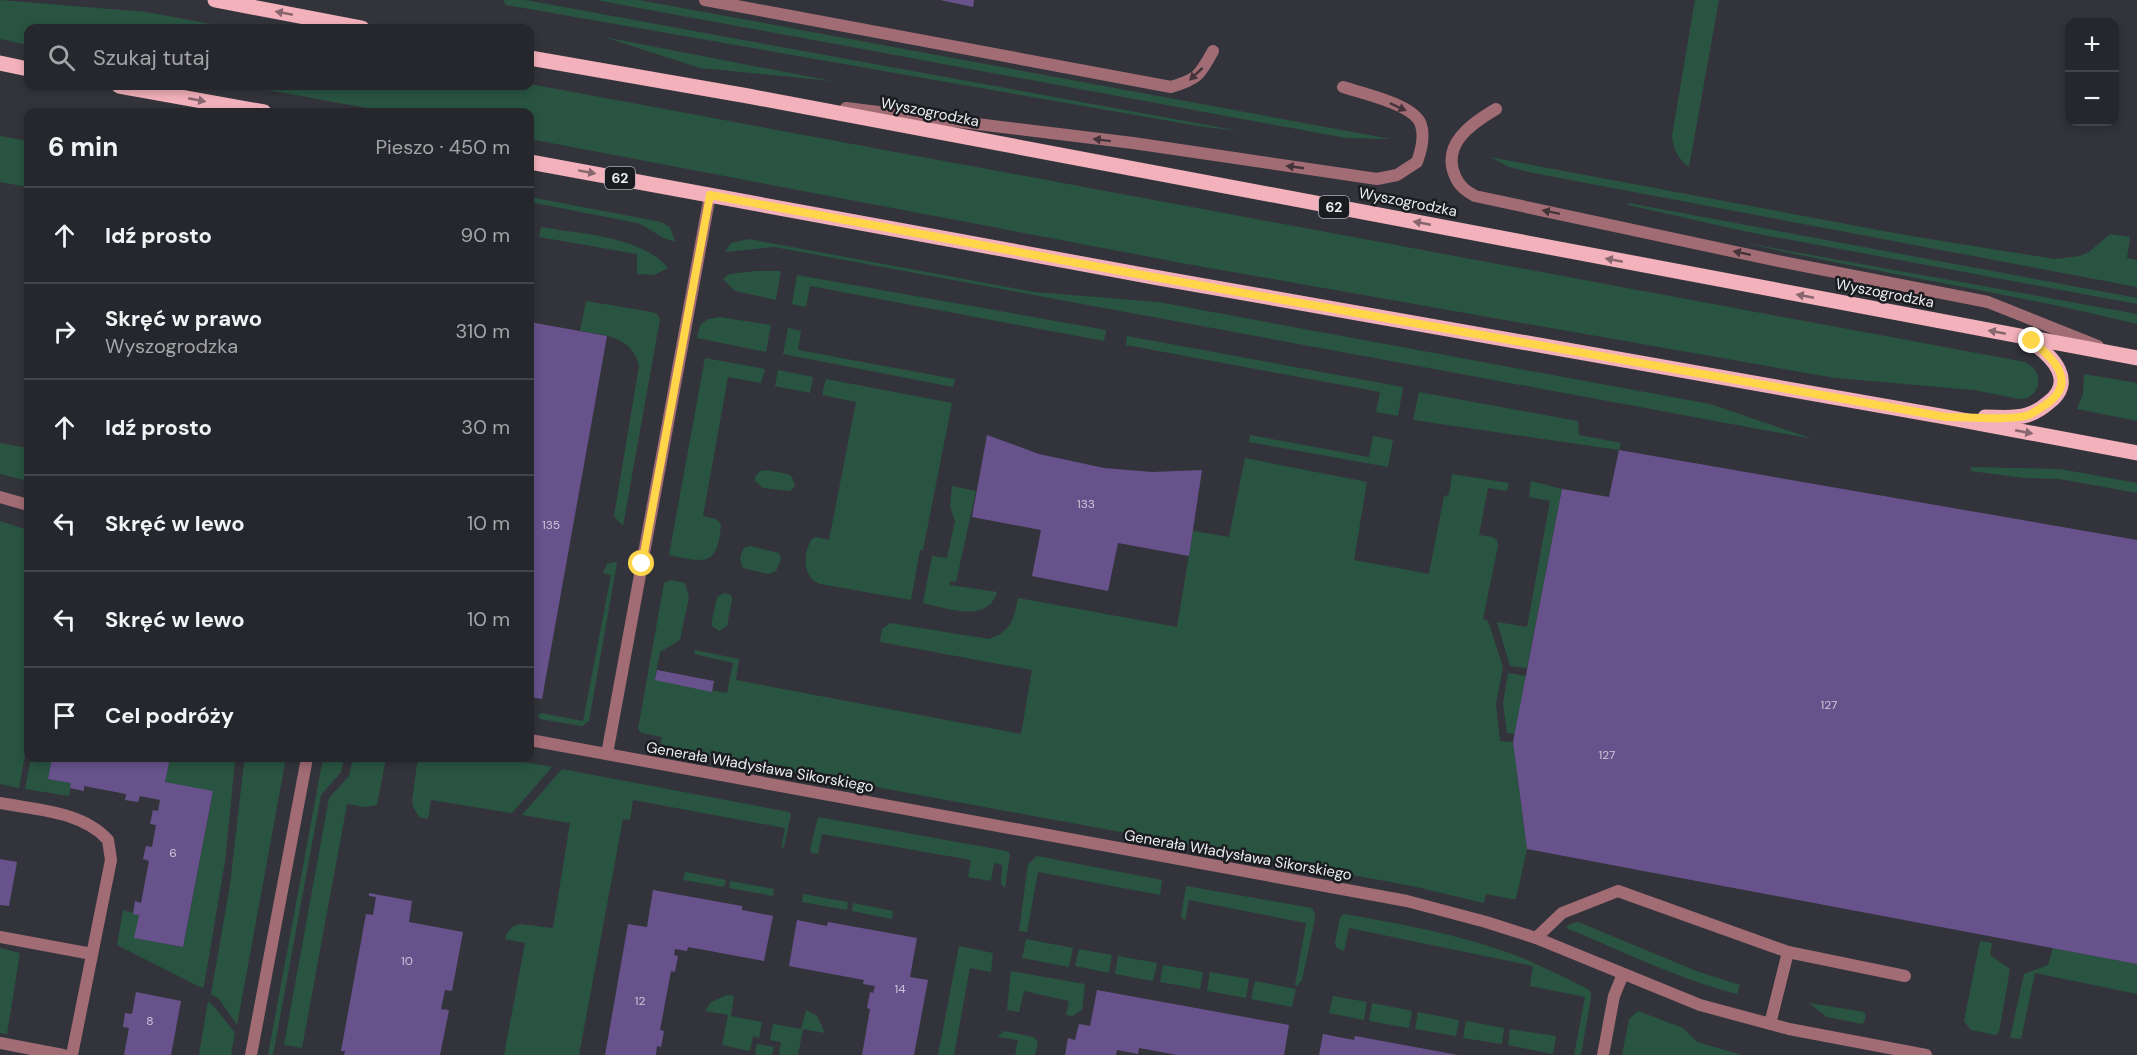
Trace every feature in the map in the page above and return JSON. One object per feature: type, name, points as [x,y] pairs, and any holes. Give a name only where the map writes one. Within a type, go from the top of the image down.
[{"type":"main road","points":[[214,0],[341,24]]},
{"type":"main road","name":"Wyszogrodzka","points":[[534,59],[748,96],[2137,358]]},
{"type":"main road","points":[[0,63],[24,68]]},
{"type":"main road","points":[[141,90],[242,108]]},
{"type":"main road","name":"62","points":[[534,163],[1159,278],[2137,453]]},
{"type":"main road","points":[[1946,417],[2028,415],[2056,398],[2061,389],[2061,376],[2057,365],[2032,341],[2022,337]]},
{"type":"street","points":[[705,0],[1171,87],[1193,80],[1213,51]]},
{"type":"street","points":[[748,96],[1133,143],[1377,180],[1397,175],[1417,162],[1422,136],[1421,124],[1416,116],[1397,105],[1343,87]]},
{"type":"street","points":[[1496,108],[1469,126],[1460,136],[1452,155],[1452,168],[1459,183],[1475,196],[1778,261],[1989,302],[2121,356]]},
{"type":"street","points":[[607,754],[710,195]]},
{"type":"street","points":[[0,497],[24,504]]},
{"type":"street","name":"Generała Władysława Sikorskiego","points":[[534,741],[1407,901],[1494,924],[1536,938],[1700,1005],[1770,1024],[1926,1055]]},
{"type":"street","points":[[251,1055],[306,762]]},
{"type":"street","points":[[0,803],[76,819],[91,825],[108,840],[111,860],[72,1055]]},
{"type":"street","points":[[1536,938],[1562,913],[1618,891],[1788,952],[1905,976]]},
{"type":"street","points":[[0,937],[92,954]]},
{"type":"street","points":[[1770,1024],[1788,952]]},
{"type":"street","points":[[1603,1055],[1614,996],[1623,974]]},
{"type":"street","points":[[0,1043],[63,1055]]},
{"type":"green space","points":[[0,0],[146,12],[211,24],[24,24],[24,44],[0,39]]},
{"type":"green space","points":[[503,0],[525,0],[1240,131],[1204,127],[506,5]]},
{"type":"green space","points":[[596,0],[639,0],[1391,139],[1346,138]]},
{"type":"green space","points":[[1695,0],[1719,0],[1689,167],[1677,153],[1672,136]]},
{"type":"green space","points":[[604,37],[832,81],[700,68]]},
{"type":"green space","points":[[534,85],[2025,362],[2034,368],[2038,376],[2038,385],[2035,392],[2028,398],[2019,399],[1974,390],[1835,378],[1187,264],[534,140],[534,108],[367,108],[268,90],[534,90]]},
{"type":"green space","points":[[0,136],[24,140],[24,186],[0,182]]},
{"type":"green space","points":[[1490,157],[1905,235],[2055,259],[2080,256],[2089,252],[2110,234],[2130,237],[2127,258],[2137,260],[2137,287],[1533,173],[1509,167]]},
{"type":"green space","points":[[534,198],[661,222],[670,227],[675,241],[666,239],[637,223],[534,203]]},
{"type":"green space","points":[[1628,203],[2137,298],[2137,304],[1748,232],[1628,205]]},
{"type":"green space","points":[[541,227],[626,243],[657,257],[668,268],[654,275],[637,274],[637,254],[539,237]]},
{"type":"green space","points":[[749,239],[1034,292],[1158,302],[1710,404],[1813,439],[774,247],[725,252],[731,243]]},
{"type":"green space","points":[[1745,243],[2137,314],[2137,324],[2040,302]]},
{"type":"green space","points":[[781,271],[776,300],[735,291],[723,279],[729,274]]},
{"type":"green space","points":[[797,275],[1106,330],[1104,341],[810,286],[806,307],[792,304]]},
{"type":"green space","points":[[586,301],[652,312],[660,319],[623,526],[614,516],[639,366],[636,356],[625,343],[609,336],[580,331]]},
{"type":"green space","points":[[720,317],[771,325],[766,352],[697,338],[700,325],[708,319]]},
{"type":"green space","points":[[788,328],[801,331],[798,350],[955,379],[953,387],[783,354]]},
{"type":"green space","points":[[1127,336],[1403,387],[1398,416],[1376,412],[1380,392],[1126,345]]},
{"type":"green space","points":[[705,358],[765,369],[761,383],[728,377],[703,516],[716,519],[721,524],[719,538],[717,548],[712,555],[700,560],[669,555]]},
{"type":"green space","points":[[778,370],[813,377],[810,393],[775,386]]},
{"type":"green space","points":[[2084,374],[2137,383],[2137,421],[2077,409],[2083,394]]},
{"type":"green space","points":[[826,379],[952,403],[911,600],[820,584],[814,581],[807,571],[806,552],[811,540],[815,537],[829,540],[856,402],[822,395]]},
{"type":"green space","points":[[1419,392],[1578,421],[1579,435],[1621,443],[1619,450],[1413,420]]},
{"type":"green space","points":[[1250,435],[1369,457],[1373,436],[1393,440],[1388,467],[1249,442]]},
{"type":"green space","points":[[0,443],[24,447],[24,480],[0,474]]},
{"type":"green space","points":[[1245,458],[1367,482],[1354,560],[1429,574],[1444,496],[1449,495],[1452,474],[1509,483],[1507,491],[1488,488],[1479,535],[1492,537],[1497,540],[1498,546],[1483,619],[1488,621],[1503,667],[1496,704],[1500,741],[1513,742],[1527,849],[1516,899],[1486,894],[1484,903],[1412,886],[660,747],[662,737],[641,733],[638,729],[664,583],[671,580],[685,583],[689,597],[680,640],[660,652],[655,679],[727,693],[733,663],[694,654],[695,650],[739,659],[736,680],[1021,734],[1032,670],[880,642],[882,629],[890,623],[989,639],[1002,633],[1010,624],[1018,598],[1177,627],[1193,531],[1229,537]]},
{"type":"green space","points":[[1971,467],[2060,469],[2137,483],[2137,493],[2059,479],[2024,478],[1971,471]]},
{"type":"green space","points":[[760,471],[788,474],[792,477],[795,486],[790,491],[763,488],[755,481],[755,477]]},
{"type":"green space","points":[[1531,481],[1562,489],[1527,668],[1510,666],[1497,622],[1527,627],[1550,501],[1529,497]]},
{"type":"green space","points":[[952,486],[976,491],[956,582],[950,581],[950,585],[997,592],[992,602],[976,611],[954,610],[923,603],[932,556],[947,558],[955,521],[950,506]]},
{"type":"green space","points":[[0,521],[24,529],[24,760],[19,788],[0,784]]},
{"type":"green space","points":[[750,546],[779,553],[781,559],[776,571],[768,574],[743,568],[742,553],[744,548]]},
{"type":"green space","points":[[617,563],[589,721],[582,726],[540,719],[538,715],[541,713],[583,721],[611,575],[603,573],[607,564]]},
{"type":"green space","points":[[724,593],[731,595],[732,599],[727,626],[719,631],[711,625],[717,597]]},
{"type":"green space","points":[[1508,673],[1526,676],[1515,734],[1507,733],[1503,704]]},
{"type":"green space","points":[[30,762],[51,762],[48,779],[71,783],[69,796],[25,789]]},
{"type":"green space","points":[[169,762],[235,762],[225,861],[202,988],[117,945],[123,910],[139,915],[135,938],[183,947],[213,792],[165,782]]},
{"type":"green space","points":[[285,762],[237,1025],[219,999],[211,994],[230,885],[244,763]]},
{"type":"green space","points":[[322,762],[343,762],[341,772],[321,795],[273,1055],[268,1055]]},
{"type":"green space","points":[[352,762],[385,762],[377,805],[365,807],[347,804],[302,1048],[284,1045],[329,798],[349,776]]},
{"type":"green space","points":[[417,762],[523,762],[552,767],[512,813],[431,800],[428,819],[419,817],[412,800]]},
{"type":"green space","points":[[562,769],[791,814],[784,847],[781,849],[785,828],[633,800],[630,820],[623,819],[579,1055],[504,1055],[525,943],[505,939],[510,929],[520,924],[553,928],[570,823],[522,815]]},
{"type":"green space","points":[[818,817],[1007,851],[1010,854],[1005,888],[1001,884],[1002,865],[994,863],[991,881],[968,877],[971,860],[822,834],[818,854],[812,853],[810,850]]},
{"type":"green space","points":[[1037,856],[1162,880],[1160,895],[1038,872],[1027,932],[1019,931],[1028,864]]},
{"type":"green space","points":[[685,872],[726,880],[724,887],[683,880]]},
{"type":"green space","points":[[730,881],[774,889],[773,896],[729,888]]},
{"type":"green space","points":[[1186,886],[1312,908],[1315,919],[1302,980],[1297,986],[1295,985],[1306,923],[1189,900],[1185,921],[1181,916]]},
{"type":"green space","points":[[803,894],[848,902],[847,910],[802,902]]},
{"type":"green space","points":[[853,903],[893,911],[892,919],[852,911]]},
{"type":"green space","points":[[1344,914],[1429,930],[1492,947],[1531,962],[1588,989],[1591,997],[1581,1055],[1574,1055],[1585,997],[1530,986],[1533,966],[1349,928],[1344,951],[1337,948],[1335,943],[1340,917]]},
{"type":"green space","points":[[1578,922],[1699,972],[1740,985],[1737,994],[1672,973],[1566,928]]},
{"type":"green space","points":[[1026,939],[1073,948],[1069,967],[1022,958]]},
{"type":"green space","points":[[1980,941],[1992,943],[1990,955],[2010,969],[1999,1032],[1995,1035],[1971,1030],[1964,1021]]},
{"type":"green space","points":[[959,946],[993,953],[991,972],[970,968],[954,1055],[938,1055]]},
{"type":"green space","points":[[0,948],[20,953],[7,1034],[0,1033]]},
{"type":"green space","points":[[2053,948],[2137,964],[2137,994],[2035,973],[2021,1039],[2010,1038],[2024,974],[2048,965]]},
{"type":"green space","points":[[1079,949],[1112,955],[1109,973],[1075,966]]},
{"type":"green space","points":[[1118,956],[1157,963],[1153,981],[1115,974]]},
{"type":"green space","points":[[1163,965],[1203,972],[1200,989],[1160,982]]},
{"type":"green space","points":[[1011,971],[1085,984],[1082,1010],[1072,1016],[1066,1015],[1069,1001],[1024,991],[1019,1012],[1007,1010]]},
{"type":"green space","points":[[1210,972],[1249,979],[1246,998],[1207,991]]},
{"type":"green space","points":[[1255,981],[1296,989],[1292,1007],[1251,999]]},
{"type":"green space","points":[[727,995],[734,996],[731,1016],[762,1022],[759,1038],[753,1036],[750,1051],[722,1045],[728,1015],[705,1011],[711,1002]]},
{"type":"green space","points":[[1333,996],[1367,1002],[1364,1020],[1329,1013]]},
{"type":"green space","points":[[208,1001],[235,1033],[231,1055],[199,1055]]},
{"type":"green space","points":[[1372,1003],[1412,1011],[1409,1028],[1369,1021]]},
{"type":"green space","points":[[1809,1003],[1864,1012],[1866,1016],[1863,1024],[1827,1017]]},
{"type":"green space","points":[[806,1010],[817,1016],[825,1033],[803,1029],[798,1055],[779,1055],[781,1042],[770,1040],[773,1024],[801,1029]]},
{"type":"green space","points":[[1638,1011],[1683,1028],[1697,1042],[1742,1055],[1622,1055],[1629,1019]]},
{"type":"green space","points":[[1418,1012],[1459,1020],[1456,1036],[1415,1029]]},
{"type":"green space","points":[[1466,1021],[1504,1028],[1502,1044],[1463,1038]]},
{"type":"green space","points":[[1510,1029],[1556,1036],[1553,1054],[1508,1045]]},
{"type":"green space","points":[[1004,1031],[1034,1037],[1038,1042],[1035,1055],[1015,1055],[1018,1040],[997,1037]]},
{"type":"green space","points":[[757,1044],[774,1047],[772,1055],[755,1055]]},
{"type":"building","points":[[940,0],[974,0],[973,7]]},
{"type":"building","points":[[534,323],[607,336],[542,699],[534,698]]},
{"type":"building","points":[[987,435],[1039,454],[1104,468],[1152,472],[1202,470],[1189,556],[1118,543],[1108,591],[1032,576],[1041,530],[972,517]]},
{"type":"building","points":[[1619,450],[2137,540],[2137,964],[1527,849],[1513,742],[1562,489],[1609,497]]},
{"type":"building","points":[[657,670],[714,681],[712,692],[655,680]]},
{"type":"building","points":[[51,762],[169,762],[165,782],[213,791],[183,947],[134,938],[139,915],[133,914],[135,901],[141,903],[149,861],[143,859],[146,846],[152,847],[156,825],[150,824],[153,810],[158,811],[160,800],[140,796],[138,802],[125,800],[126,794],[84,786],[84,791],[70,788],[71,783],[48,779]]},
{"type":"building","points":[[0,859],[17,862],[9,906],[0,905]]},
{"type":"building","points":[[653,890],[742,906],[742,910],[773,916],[764,961],[688,947],[687,951],[675,949],[674,955],[678,956],[675,972],[671,971],[660,1030],[664,1031],[661,1047],[657,1046],[656,1055],[605,1055],[628,924],[647,927]]},
{"type":"building","points":[[369,893],[412,901],[409,922],[463,932],[452,991],[445,990],[441,1009],[449,1010],[440,1055],[344,1055],[345,1051],[341,1051],[366,914],[373,915],[376,897],[369,896]]},
{"type":"building","points":[[797,920],[827,926],[828,922],[917,938],[910,977],[928,980],[914,1055],[862,1055],[870,1009],[867,1008],[870,992],[873,993],[875,986],[863,984],[864,980],[789,966]]},
{"type":"building","points":[[1097,990],[1289,1025],[1284,1055],[1177,1055],[1139,1048],[1138,1054],[1117,1050],[1116,1055],[1065,1055],[1068,1038],[1075,1040],[1079,1024],[1090,1026]]},
{"type":"building","points":[[136,992],[181,1001],[171,1055],[124,1055],[129,1028],[123,1027],[125,1013],[132,1014]]},
{"type":"building","points":[[1323,1034],[1354,1040],[1355,1036],[1458,1055],[1319,1055]]},
{"type":"route","points":[[642,564],[710,195],[1159,278],[1946,417],[2028,415],[2056,398],[2061,389],[2061,376],[2057,365],[2032,341]]}]
